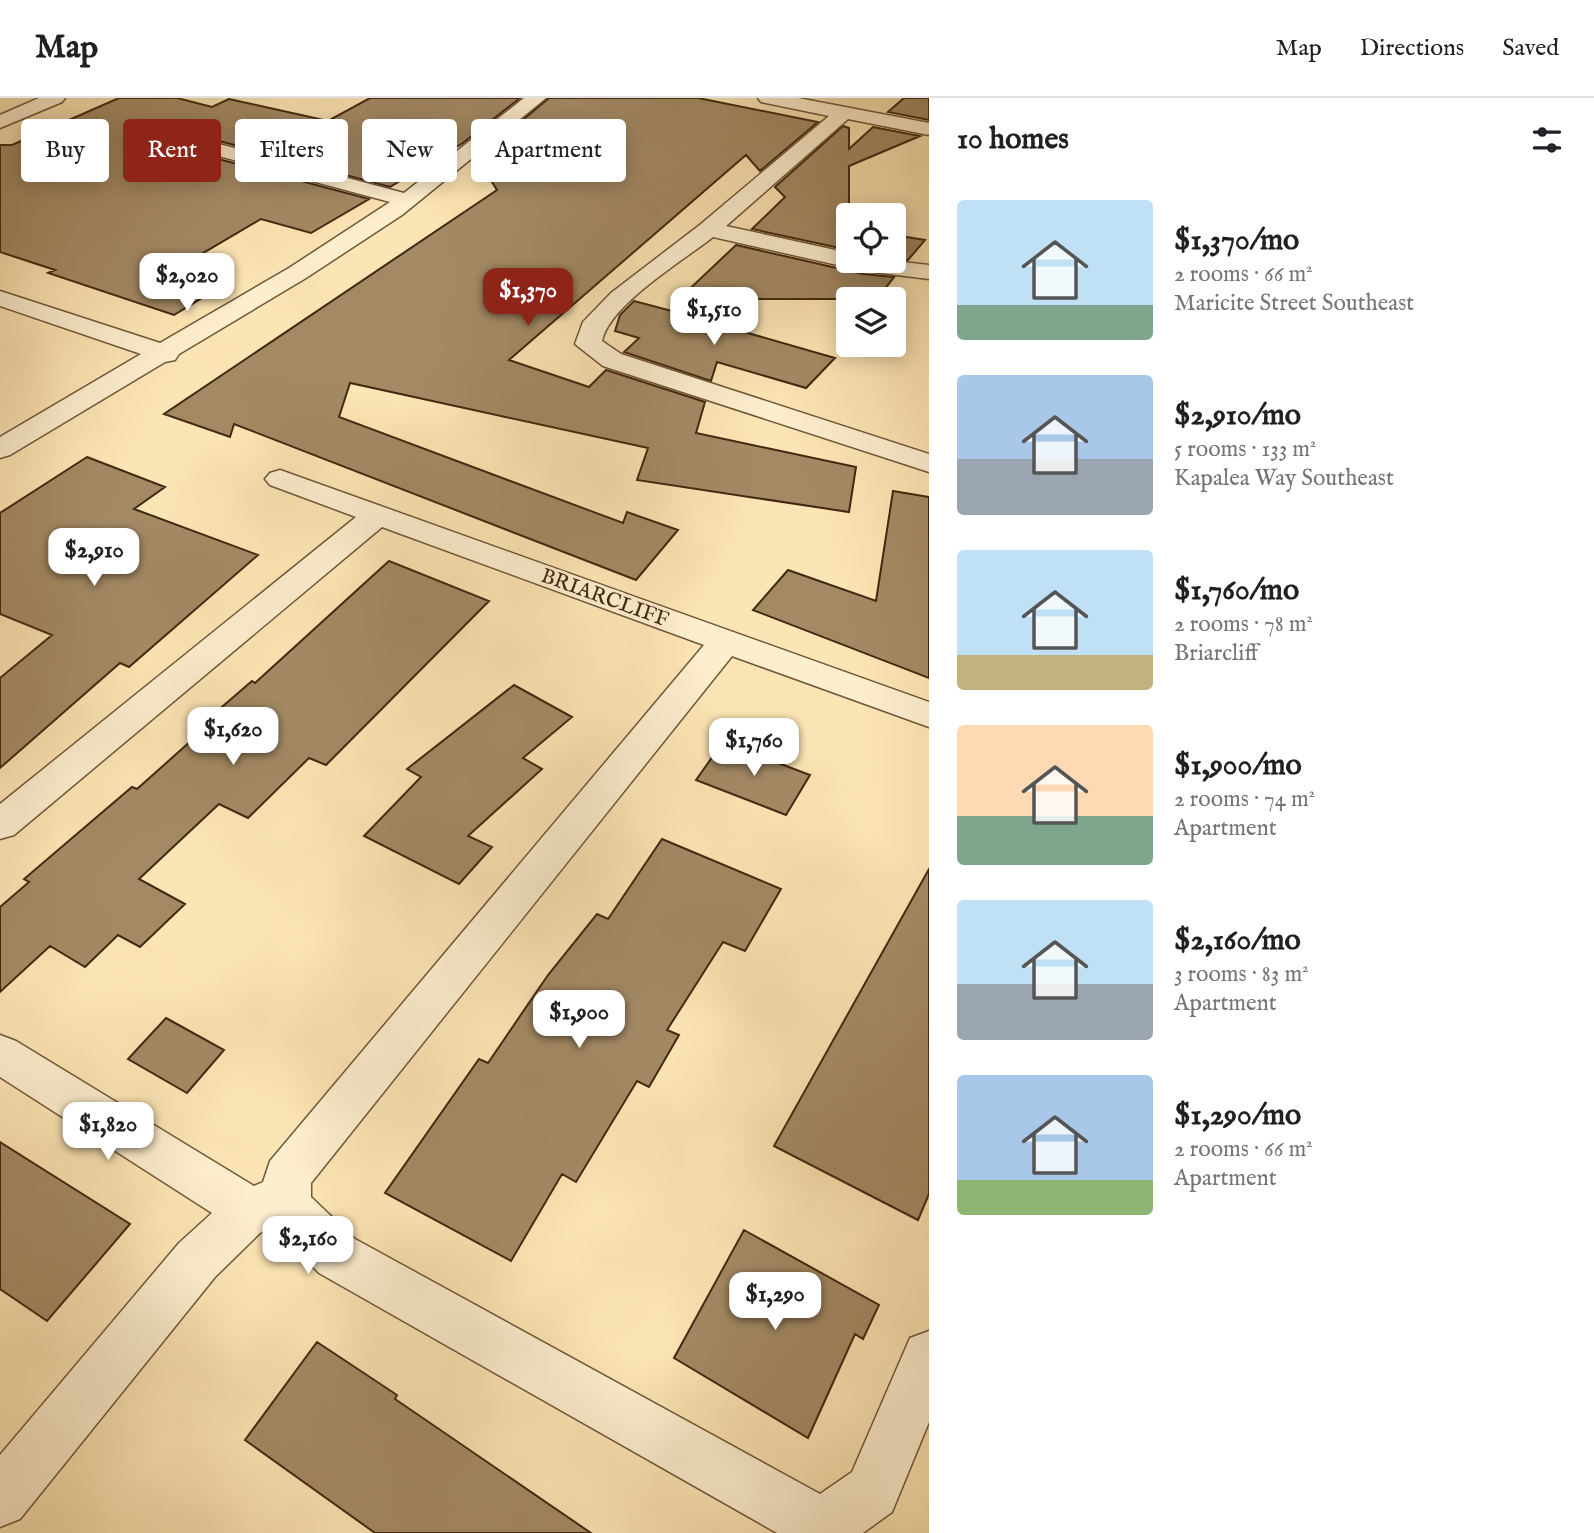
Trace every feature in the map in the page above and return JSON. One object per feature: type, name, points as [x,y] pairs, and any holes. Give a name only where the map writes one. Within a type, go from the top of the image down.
[{"type":"street","points":[[19,98],[48,101]]},
{"type":"street","points":[[0,449],[100,386],[166,354],[401,204],[536,98]]},
{"type":"street","points":[[768,98],[929,129]]},
{"type":"street","points":[[0,122],[48,101]]},
{"type":"street","points":[[844,113],[709,229],[620,298],[592,327],[588,344],[612,360],[929,463]]},
{"type":"street","points":[[221,152],[401,204]]},
{"type":"street","points":[[709,229],[850,261],[929,272]]},
{"type":"street","points":[[0,298],[166,354]]},
{"type":"street","name":"BRIARCLIFF","points":[[280,479],[929,715]]},
{"type":"street","points":[[0,825],[377,514]]},
{"type":"street","points":[[0,1499],[197,1260],[270,1202],[287,1176],[726,641]]},
{"type":"street","points":[[0,1054],[270,1202],[286,1206],[338,1256],[823,1527],[872,1492],[929,1357]]},
{"type":"building","points":[[119,98],[177,98],[212,107],[229,99],[319,119],[235,119],[235,145],[221,141],[221,119],[123,119],[123,182],[221,182],[221,160],[235,163],[235,182],[305,182],[369,199],[311,233],[261,219],[176,269],[225,284],[174,315],[48,273],[55,270],[0,252],[0,145],[12,145],[21,141],[21,182],[109,182],[109,119],[71,119]]},
{"type":"building","points":[[370,98],[520,98],[493,119],[471,119],[471,137],[457,147],[457,119],[362,119],[362,179],[348,176],[348,119],[332,119]]},
{"type":"building","points":[[549,98],[698,98],[818,122],[760,171],[746,155],[509,360],[589,387],[606,370],[705,402],[696,433],[856,467],[849,512],[637,480],[648,448],[350,383],[339,417],[623,523],[627,512],[678,530],[636,580],[234,424],[230,437],[164,414],[497,190],[492,182],[626,182],[626,119],[524,119]]},
{"type":"building","points":[[904,98],[929,98],[929,120],[888,112]]},
{"type":"building","points":[[843,126],[849,128],[849,149],[873,127],[920,136],[849,166],[849,203],[836,203],[836,247],[752,229],[785,197],[775,187]]},
{"type":"building","points":[[371,182],[398,182],[390,187]]},
{"type":"building","points":[[906,237],[925,240],[908,260]]},
{"type":"building","points":[[736,245],[836,268],[836,273],[894,277],[886,287],[836,287],[836,299],[679,299]]},
{"type":"building","points":[[634,301],[835,358],[806,388],[717,362],[711,381],[624,352],[639,338],[615,331],[620,315]]},
{"type":"building","points":[[87,457],[165,487],[134,509],[258,555],[129,667],[120,663],[0,768],[0,678],[52,635],[0,614],[0,513]]},
{"type":"building","points":[[893,491],[929,497],[929,678],[753,610],[788,570],[876,601]]},
{"type":"building","points":[[389,561],[489,601],[326,765],[309,758],[248,818],[219,804],[139,879],[185,904],[140,947],[118,935],[85,967],[50,946],[0,992],[0,907],[29,882],[24,879],[132,787],[137,789],[220,715],[215,713],[252,681],[255,683]]},
{"type":"building","points":[[514,685],[572,717],[523,758],[542,769],[468,836],[492,847],[459,884],[364,836],[421,777],[407,769]]},
{"type":"building","points":[[723,742],[810,775],[786,815],[696,780]]},
{"type":"building","points":[[662,839],[781,889],[745,951],[723,942],[667,1030],[679,1035],[649,1087],[637,1081],[576,1182],[562,1174],[511,1261],[385,1193],[479,1059],[488,1063],[548,975],[597,914],[608,919]]},
{"type":"building","points":[[929,869],[929,1194],[918,1220],[774,1146]]},
{"type":"building","points":[[166,1018],[224,1050],[187,1093],[128,1059]]},
{"type":"building","points":[[0,1142],[130,1224],[47,1321],[0,1289]]},
{"type":"building","points":[[744,1230],[879,1305],[863,1339],[855,1334],[808,1438],[674,1358]]},
{"type":"building","points":[[317,1342],[397,1395],[395,1399],[591,1533],[375,1533],[245,1440]]}]
